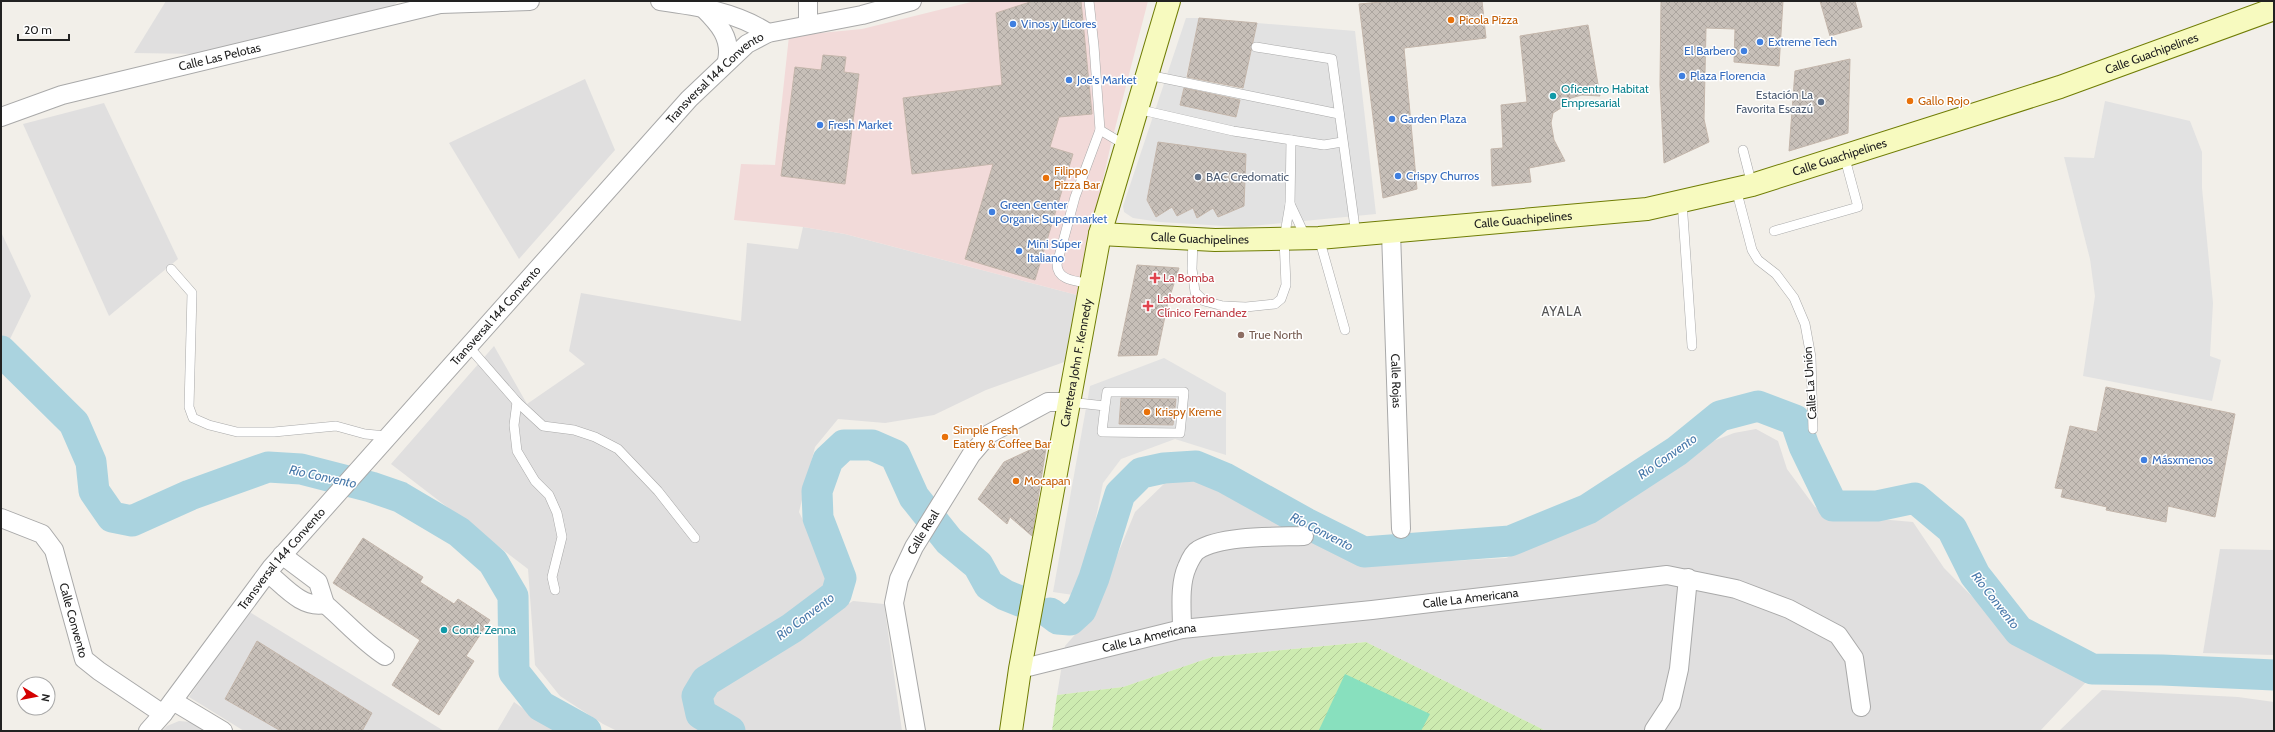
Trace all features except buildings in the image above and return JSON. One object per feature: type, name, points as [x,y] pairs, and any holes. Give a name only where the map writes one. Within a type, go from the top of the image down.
[{"type":"street","name":"Calle Las Pelotas","points":[[1,117],[62,95],[440,2],[530,1]]},
{"type":"street","points":[[660,1],[703,8],[754,23],[768,33]]},
{"type":"street","points":[[808,1],[808,25]]},
{"type":"street","name":"Transversal 144 Convento","points":[[148,731],[168,707],[282,555],[387,436],[469,347],[688,99],[727,61],[747,44],[768,33],[862,15],[912,1]]},
{"type":"street","name":"Carretera John F. Kennedy","points":[[1011,731],[1020,669],[1100,234],[1125,145],[1148,75],[1169,1]]},
{"type":"street","points":[[703,8],[714,19],[726,37],[729,52],[727,61]]},
{"type":"street","name":"Calle Guachipelines","points":[[1100,234],[1193,239],[1313,238],[1647,209],[1744,187],[1960,119],[2060,87],[2274,9]]},
{"type":"street","name":"Calle Rojas","points":[[1391,232],[1401,529]]},
{"type":"street","name":"Calle Real","points":[[916,731],[894,604],[899,579],[914,547],[971,455],[989,434],[1048,402],[1069,402]]},
{"type":"street","name":"Calle Convento","points":[[1,518],[42,534],[54,550],[84,658],[99,671],[168,707],[223,731]]},
{"type":"street","points":[[1182,629],[1183,588],[1186,568],[1197,550],[1212,543],[1247,538],[1304,536]]},
{"type":"street","points":[[282,555],[318,582],[325,604],[351,626],[368,645],[385,656]]},
{"type":"street","points":[[268,573],[305,603],[318,606],[325,604]]},
{"type":"street","name":"Calle La Americana","points":[[1020,669],[1182,629],[1372,610],[1667,575],[1688,578],[1736,589],[1789,609],[1838,635],[1854,658],[1861,707]]},
{"type":"street","points":[[1654,730],[1670,704],[1679,670],[1688,578]]},
{"type":"lane","points":[[1089,1],[1100,130],[1075,196],[1057,264],[1057,271],[1060,275],[1069,280],[1091,284]]},
{"type":"lane","points":[[1256,47],[1332,59],[1342,142],[1356,235]]},
{"type":"lane","points":[[1148,75],[1339,114]]},
{"type":"lane","points":[[1137,109],[1233,131],[1324,145],[1342,142]]},
{"type":"lane","points":[[1100,130],[1125,145]]},
{"type":"lane","points":[[1193,239],[1192,269],[1195,292],[1204,301],[1223,306],[1246,307],[1275,304],[1281,299],[1286,285],[1284,239],[1290,204],[1291,140]]},
{"type":"lane","name":"Calle La Unión","points":[[1743,150],[1744,187],[1752,250],[1758,260],[1776,274],[1794,298],[1805,324],[1811,357],[1813,429]]},
{"type":"lane","points":[[1774,231],[1858,207],[1844,155]]},
{"type":"lane","points":[[1682,201],[1692,346]]},
{"type":"lane","points":[[1290,204],[1313,238],[1345,330]]},
{"type":"lane","points":[[171,269],[192,293],[189,407],[193,418],[209,425],[237,432],[274,432],[336,426],[365,434],[387,436]]},
{"type":"lane","points":[[469,347],[517,402],[543,426],[574,430],[595,437],[618,449],[658,491],[695,538]]},
{"type":"lane","points":[[1107,392],[1184,392],[1180,433],[1102,432],[1105,406],[1107,392]]},
{"type":"lane","points":[[517,402],[514,425],[517,451],[535,481],[549,495],[557,514],[562,537],[552,577],[555,590]]},
{"type":"lane","points":[[1069,402],[1105,406]]},
{"type":"shaded area","points":[[166,1],[399,1],[386,11],[199,54],[134,53]]},
{"type":"shaded area","points":[[975,1],[1148,1],[1111,144],[1077,295],[845,234],[803,227],[734,220],[741,164],[775,165],[789,36],[862,29]]},
{"type":"shaded area","points":[[1186,18],[1199,18],[1180,105],[1236,117],[1257,23],[1355,31],[1376,214],[1241,227],[1160,222],[1133,218],[1124,212],[1123,206]]},
{"type":"shaded area","points":[[585,79],[615,150],[519,259],[449,143]]},
{"type":"shaded area","points":[[2105,101],[2190,121],[2202,152],[2202,188],[2213,303],[2210,356],[2221,360],[2212,401],[2083,376],[2095,296],[2090,259],[2064,157],[2094,158]]},
{"type":"shaded area","points":[[104,103],[178,259],[109,316],[23,124]]},
{"type":"shaded area","points":[[803,227],[845,234],[1077,295],[1067,361],[986,390],[934,415],[885,423],[838,419],[815,447],[799,512],[831,579],[826,593],[701,670],[682,693],[692,719],[714,731],[617,731],[603,724],[560,696],[535,665],[528,569],[391,464],[494,346],[527,404],[585,364],[569,351],[581,293],[741,321],[747,243],[798,249]]},
{"type":"shaded area","points":[[1,232],[31,296],[8,343],[1,341]]},
{"type":"shaded area","points":[[1164,358],[1226,393],[1226,455],[1175,439],[1121,459],[1103,483],[1080,596],[1053,592],[1090,386]],"holes":[[[1121,398],[1175,399],[1173,425],[1119,424]]]},
{"type":"shaded area","points":[[1756,429],[1778,441],[1787,469],[1815,507],[1840,519],[1879,519],[1913,522],[1944,568],[2018,643],[2087,681],[2040,731],[1546,731],[1366,642],[1212,657],[1123,687],[1057,695],[1065,646],[1093,614],[1135,512],[1166,482],[1195,481],[1248,502],[1359,560],[1394,564],[1506,558],[1598,518],[1708,443],[1734,433]]},
{"type":"shaded area","points":[[2220,549],[2274,550],[2274,655],[2203,653]]},
{"type":"shaded area","points":[[853,601],[884,604],[902,731],[745,731],[719,713],[709,701],[717,686]]},
{"type":"shaded area","points":[[248,611],[444,731],[244,731],[189,697]]},
{"type":"shaded area","points":[[2102,690],[2238,697],[2274,702],[2274,731],[2059,731]]},
{"type":"shaded area","points":[[514,702],[532,715],[559,731],[497,731]]},
{"type":"shaded area","points":[[179,721],[191,722],[205,731],[162,731],[167,726]]},
{"type":"green space","points":[[1366,642],[1546,731],[1052,731],[1057,695],[1123,687],[1212,657]]},
{"type":"green space","points":[[1345,674],[1430,714],[1421,731],[1319,730]]},
{"type":"waterway","name":"Río Convento","points":[[1,351],[74,423],[91,462],[94,491],[112,517],[132,521],[190,495],[268,467],[301,469],[371,487],[400,497],[459,532],[493,562],[513,596],[514,672],[541,706],[586,731]]},
{"type":"waterway","name":"Río Convento","points":[[1050,613],[1058,619],[1070,620],[1081,610],[1094,578],[1120,494],[1141,473],[1164,468],[1196,466],[1225,478],[1306,523],[1364,552],[1510,541],[1588,509],[1677,451],[1720,416],[1758,406],[1795,420],[1804,446],[1833,506],[1877,506],[1915,498],[1952,529],[1975,575],[2019,631],[2092,669],[2162,670],[2274,675]]},
{"type":"waterway","name":"Río Convento","points":[[730,731],[701,714],[697,696],[706,681],[792,628],[836,595],[841,578],[818,518],[817,491],[828,460],[844,445],[872,445],[895,455],[914,497],[949,541],[978,565],[989,585],[1005,595],[1020,601]]},
{"type":"place","name":"Picola Pizza","points":[[1451,20]]},
{"type":"place","name":"Vinos y Licores","points":[[1013,24]]},
{"type":"place","name":"Extreme Tech","points":[[1760,42]]},
{"type":"place","name":"El Barbero","points":[[1744,51]]},
{"type":"place","name":"Plaza Florencia","points":[[1682,76]]},
{"type":"place","name":"Joe's Market","points":[[1069,80]]},
{"type":"place","name":"Oficentro Habitat Empresarial","points":[[1553,96]]},
{"type":"place","name":"Gallo Rojo","points":[[1910,101]]},
{"type":"place","name":"Estación La Favorita Escazú","points":[[1821,102]]},
{"type":"place","name":"Garden Plaza","points":[[1392,119]]},
{"type":"place","name":"Fresh Market","points":[[820,125]]},
{"type":"place","name":"Crispy Churros","points":[[1398,176]]},
{"type":"place","name":"BAC Credomatic","points":[[1198,177]]},
{"type":"place","name":"Filippo Pizza Bar","points":[[1046,178]]},
{"type":"place","name":"Green Center Organic Supermarket","points":[[992,212]]},
{"type":"place","name":"Mini Súper Italiano","points":[[1019,251]]},
{"type":"place","name":"La Bomba","points":[[1155,278]]},
{"type":"place","name":"Laboratorio Clínico Fernandez","points":[[1148,306]]},
{"type":"place","name":"True North","points":[[1241,335]]},
{"type":"place","name":"Krispy Kreme","points":[[1147,412]]},
{"type":"place","name":"Simple Fresh Eatery & Coffee Bar","points":[[945,437]]},
{"type":"place","name":"Másxmenos","points":[[2144,460]]},
{"type":"place","name":"Mocapan","points":[[1016,481]]},
{"type":"place","name":"Cond. Zenna","points":[[444,630]]},
{"type":"district","name":"AYALA","points":[[1562,311]]}]
